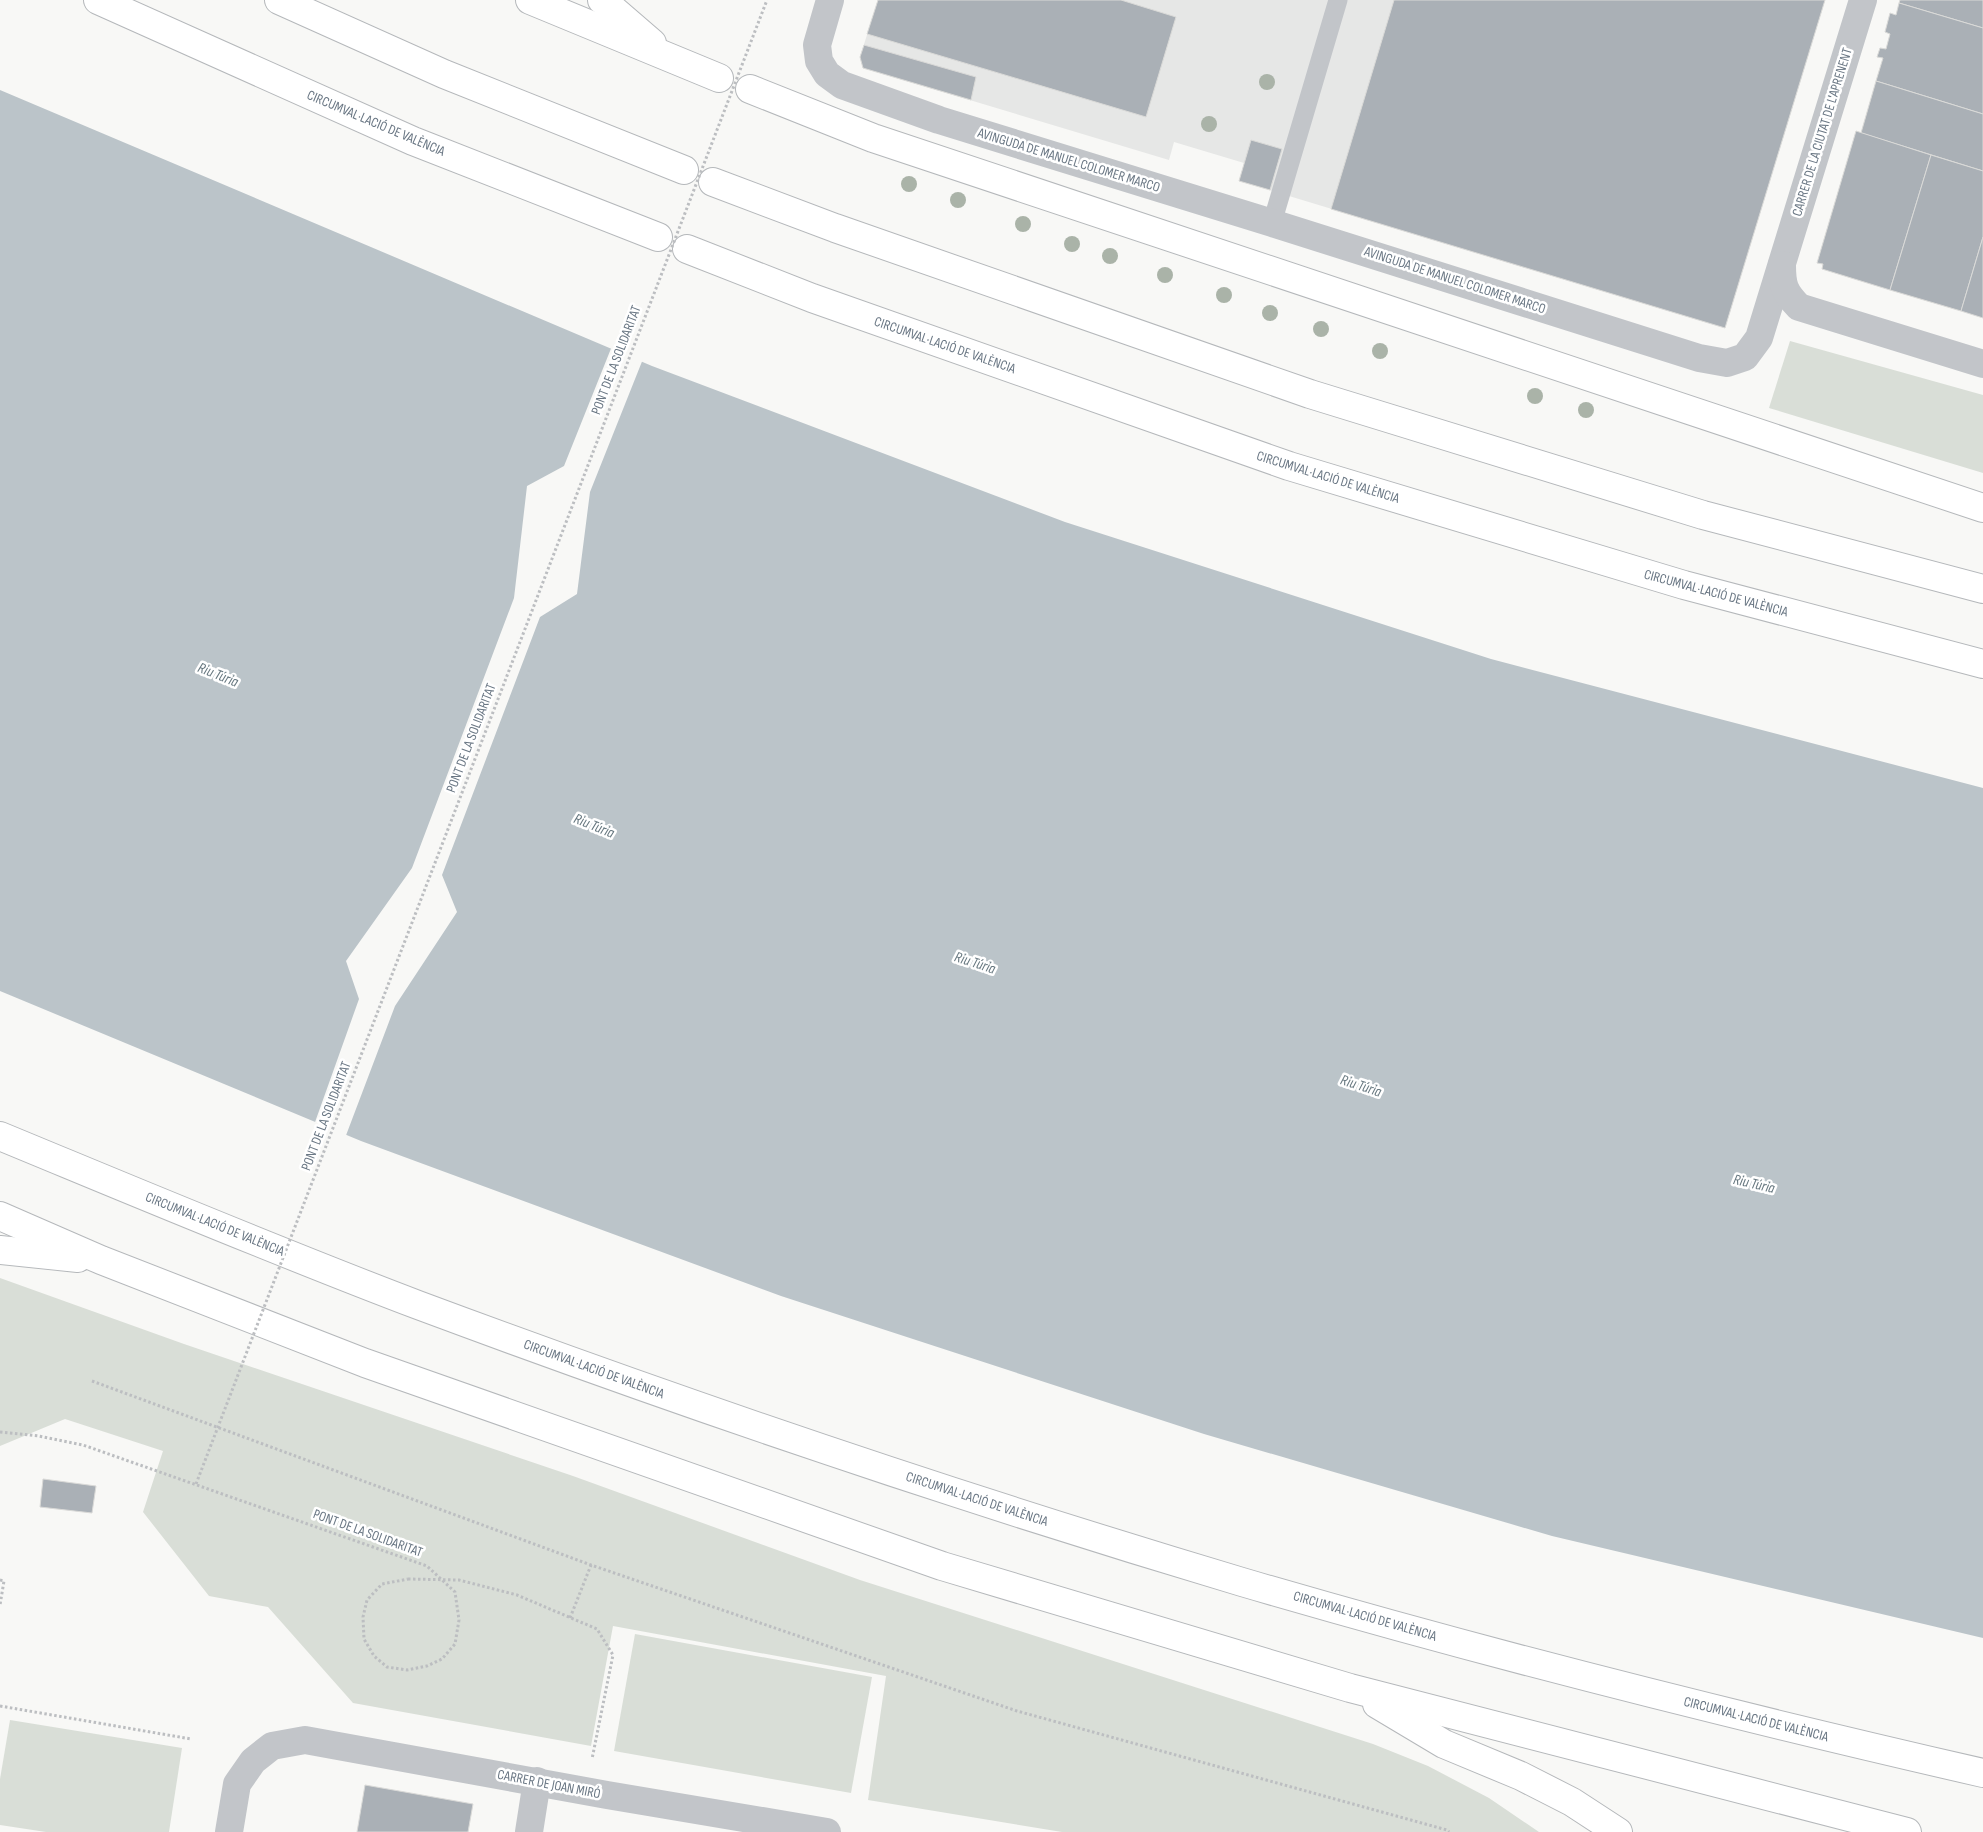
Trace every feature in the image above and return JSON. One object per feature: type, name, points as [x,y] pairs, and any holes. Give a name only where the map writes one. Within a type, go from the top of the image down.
[{"type":"highway","name":"CIRCUMVAL·LACIÓ DE VALÈNCIA","points":[[98,0],[413,141],[658,237]]},
{"type":"highway","points":[[279,0],[444,74],[684,170]]},
{"type":"highway","points":[[530,0],[719,78]]},
{"type":"highway","points":[[602,0],[670,59]]},
{"type":"highway","points":[[750,89],[873,138],[1983,508]]},
{"type":"highway","points":[[713,182],[844,231],[1310,394],[1703,515],[1983,589]]},
{"type":"highway","name":"CIRCUMVAL·LACIÓ DE VALÈNCIA","points":[[687,249],[812,298],[1289,466],[1684,585],[1983,664]]},
{"type":"highway","name":"CIRCUMVAL·LACIÓ DE VALÈNCIA","points":[[0,1136],[413,1303],[684,1401],[964,1496],[1243,1582],[1514,1658],[1809,1733],[1983,1773]]},
{"type":"highway","points":[[0,1216],[101,1260],[365,1363],[942,1566],[1350,1688],[1907,1832]]},
{"type":"highway","points":[[0,1250],[101,1260]]},
{"type":"highway","points":[[1350,1688],[1444,1744],[1521,1776],[1572,1802],[1618,1832]]},
{"type":"street","name":"AVINGUDA DE MANUEL COLOMER MARCO","points":[[830,0],[818,45],[819,61],[828,74],[842,85],[939,120],[1272,222],[1699,358],[1727,363],[1745,356],[1758,338],[1782,265]]},
{"type":"street","name":"CARRER DE LA CIUTAT DE L'APRENENT","points":[[1782,265],[1863,0]]},
{"type":"street","points":[[1782,265],[1782,283],[1788,297],[1799,307],[1983,364]]},
{"type":"street","name":"CARRER DE JOAN MIRÓ","points":[[229,1832],[237,1784],[252,1761],[272,1746],[305,1740],[827,1832]]},
{"type":"street","points":[[529,1832],[537,1781]]},
{"type":"lane","points":[[1272,222],[1338,0]]},
{"type":"path","name":"PONT DE LA SOLIDARITAT","points":[[196,1484],[767,0]]},
{"type":"path","points":[[92,1381],[591,1565],[1017,1711],[1449,1832]]},
{"type":"path","name":"PONT DE LA SOLIDARITAT","points":[[0,1432],[39,1436],[83,1445],[427,1566],[455,1592],[459,1620],[455,1644],[442,1659],[427,1666],[407,1670],[387,1667],[374,1656],[364,1639],[363,1617],[367,1600],[382,1584],[408,1579],[459,1580],[517,1595],[597,1630],[613,1655],[585,1790]]},
{"type":"path","points":[[570,1618],[591,1565]]},
{"type":"path","points":[[0,1580],[4,1580],[0,1605]]},
{"type":"path","points":[[0,1706],[191,1739]]},
{"type":"shaded area","points":[[878,0],[1825,0],[1725,328],[1269,190],[1244,163],[1174,142],[1169,160],[863,68],[860,57]]},
{"type":"shaded area","points":[[1790,341],[1983,395],[1983,473],[1769,408]]},
{"type":"shaded area","points":[[0,1278],[184,1344],[573,1476],[860,1580],[1373,1744],[1428,1766],[1489,1798],[1539,1832],[1062,1832],[868,1800],[886,1676],[613,1626],[591,1746],[353,1703],[268,1607],[209,1596],[143,1512],[163,1451],[65,1419],[0,1446]]},
{"type":"shaded area","points":[[635,1634],[872,1677],[851,1793],[614,1751]]},
{"type":"shaded area","points":[[10,1720],[182,1748],[169,1832],[46,1832],[0,1825],[0,1779]]},
{"type":"water","name":"Riu Túria","points":[[0,90],[652,366],[1065,522],[1491,659],[1983,788],[1983,1638],[1552,1536],[1204,1434],[781,1296],[361,1141],[0,991]]},
{"type":"pier","points":[[612,346],[643,359],[590,492],[577,594],[540,617],[442,875],[457,912],[395,1006],[345,1138],[314,1125],[359,999],[346,961],[412,868],[514,598],[527,486],[564,466]]},
{"type":"building","points":[[878,0],[1121,0],[1176,17],[1146,117],[867,34]]},
{"type":"building","points":[[1394,0],[1825,0],[1725,328],[1331,209]]},
{"type":"building","points":[[1900,0],[1983,0],[1983,28],[1899,3]]},
{"type":"building","points":[[1899,3],[1983,28],[1983,114],[1876,81],[1883,58],[1877,57],[1880,48],[1886,49],[1890,34],[1885,32],[1890,13],[1896,15]]},
{"type":"building","points":[[864,45],[976,77],[971,100],[863,68],[860,57]]},
{"type":"building","points":[[1876,81],[1983,114],[1983,171],[1861,133]]},
{"type":"building","points":[[1856,131],[1931,155],[1890,290],[1822,269],[1823,264],[1817,263]]},
{"type":"building","points":[[1251,140],[1282,149],[1270,190],[1239,181]]},
{"type":"building","points":[[1931,155],[1983,171],[1983,237],[1961,311],[1890,290]]},
{"type":"building","points":[[1983,237],[1983,318],[1961,311]]},
{"type":"building","points":[[43,1479],[96,1486],[92,1513],[40,1507]]},
{"type":"building","points":[[365,1785],[473,1804],[468,1832],[357,1832]]}]
